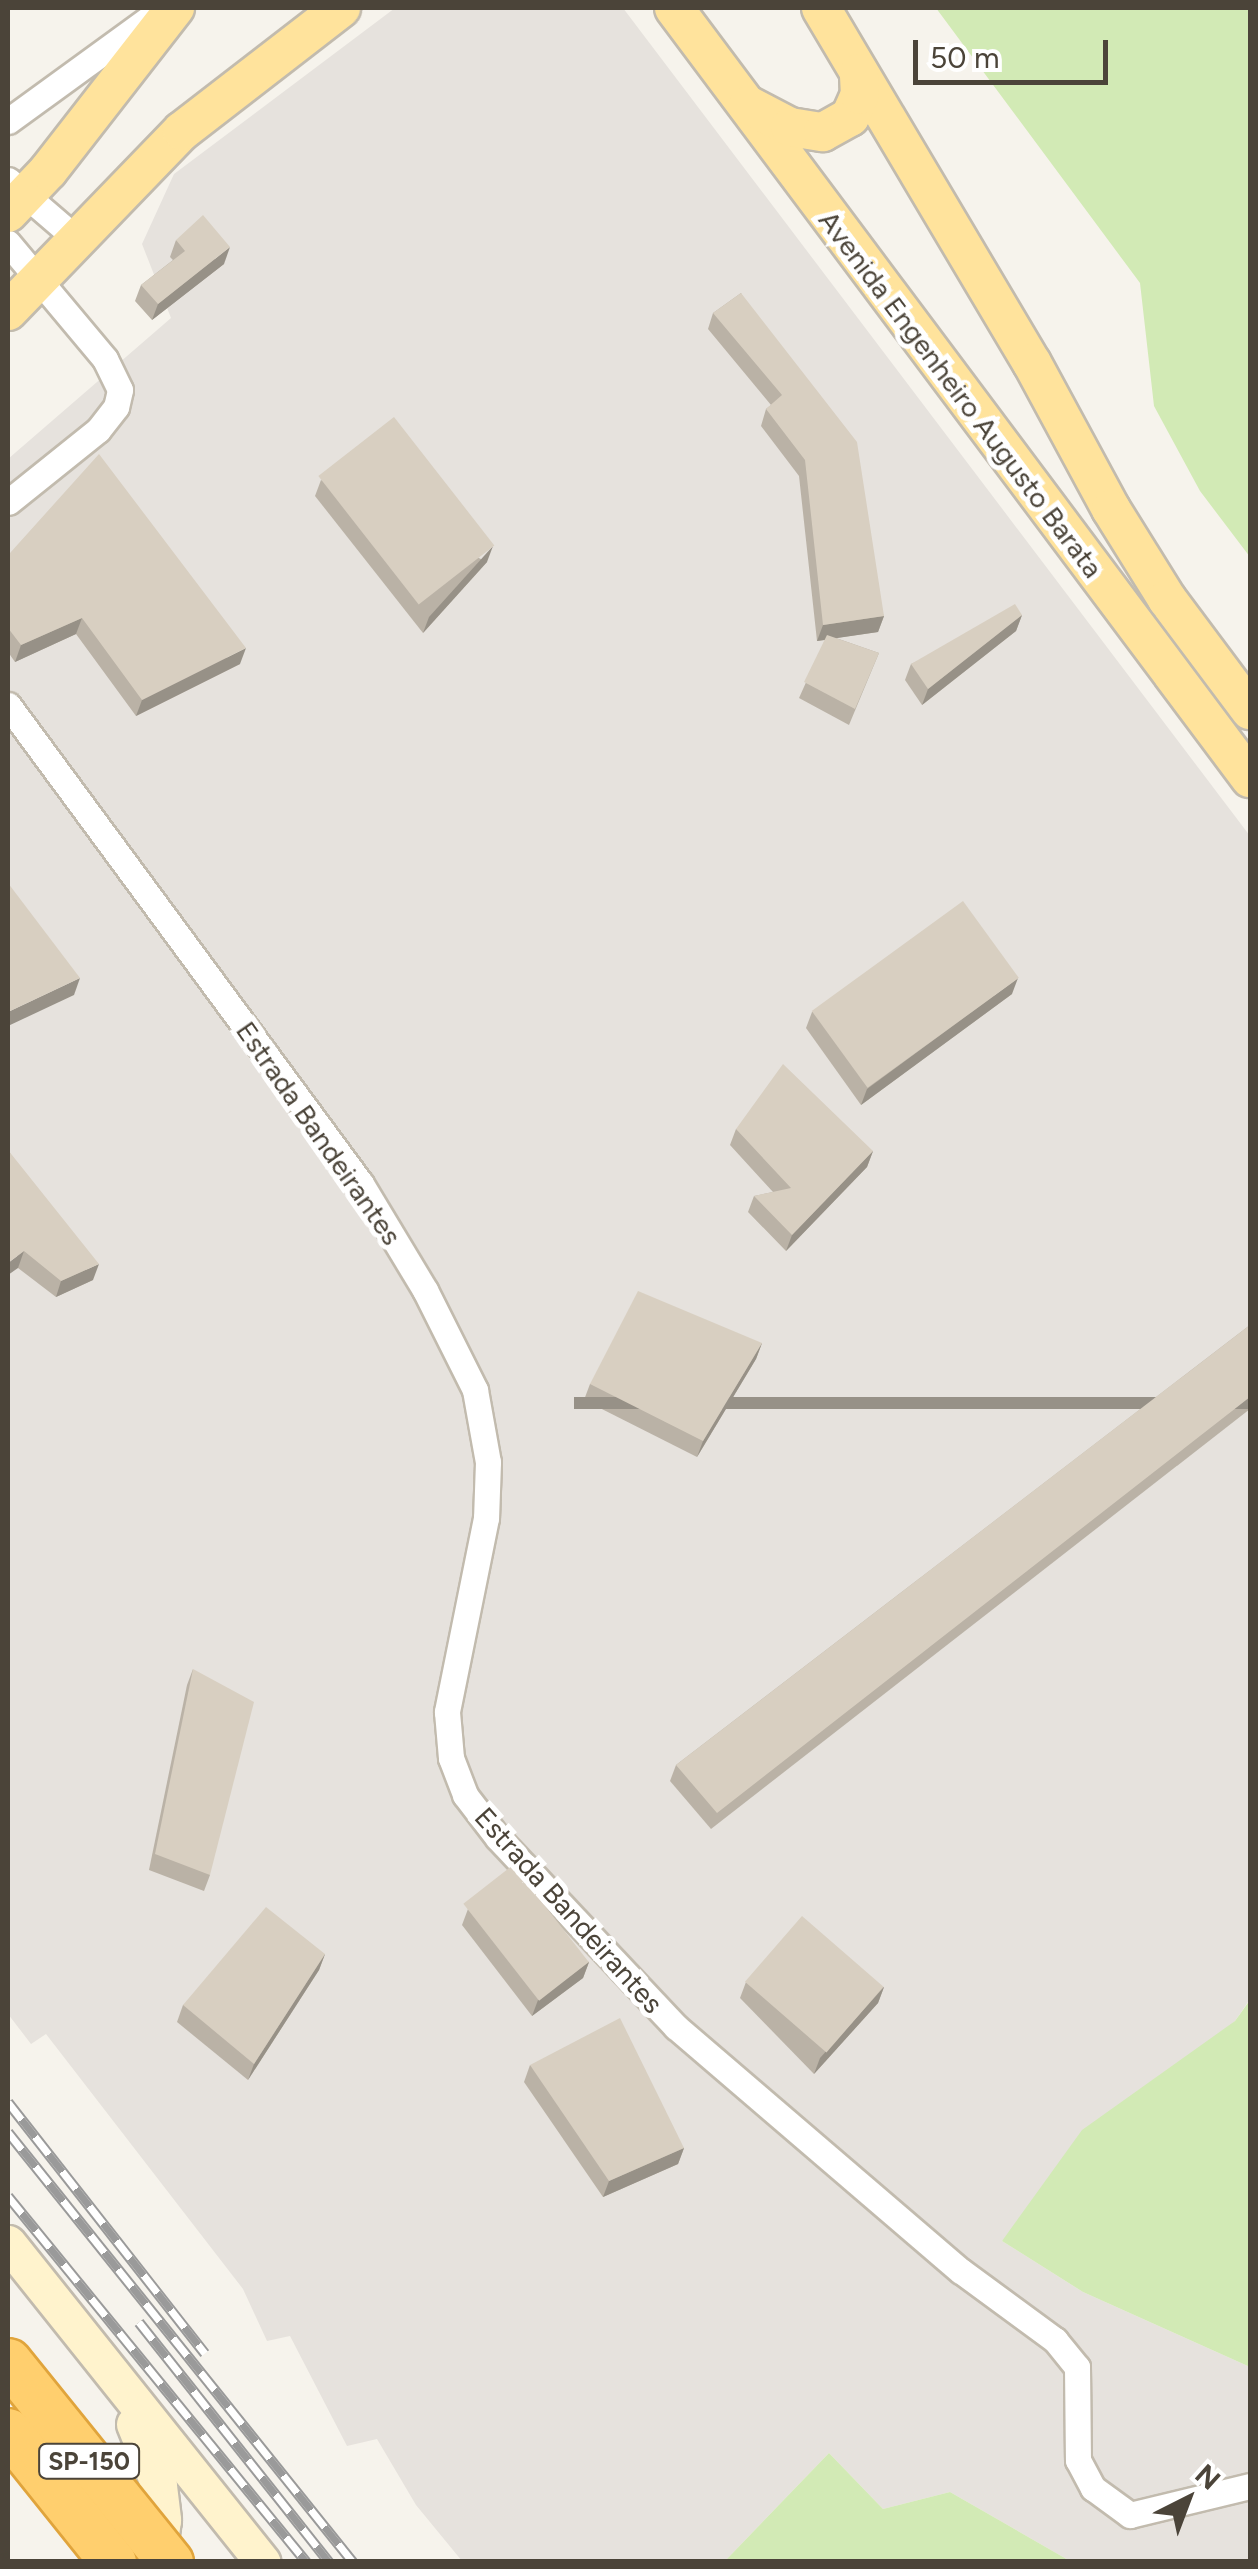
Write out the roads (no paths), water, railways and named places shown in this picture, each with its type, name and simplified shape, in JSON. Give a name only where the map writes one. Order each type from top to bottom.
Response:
[{"type":"highway","name":"SP-150","points":[[8,2361],[170,2562]]},
{"type":"highway","name":"SP-150","points":[[8,2431],[109,2562]]},
{"type":"main road","points":[[14,196],[176,8]]},
{"type":"main road","points":[[8,310],[41,281],[182,131],[341,8]]},
{"type":"main road","name":"Avenida Engenheiro Augusto Barata","points":[[674,8],[1250,778]]},
{"type":"main road","name":"Avenida Engenheiro Augusto Barata","points":[[821,8],[1032,363],[1110,509],[1167,599],[1250,710]]},
{"type":"main road","points":[[741,102],[790,126],[823,132],[850,117],[860,96],[859,73]]},
{"type":"main road","points":[[8,2244],[263,2562]]},
{"type":"main road","points":[[107,2370],[127,2452],[130,2490],[121,2533],[109,2562]]},
{"type":"main road","points":[[107,2370],[151,2457],[159,2486],[162,2520],[157,2562]]},
{"type":"street","points":[[8,121],[164,8]]},
{"type":"street","points":[[14,196],[79,241]]},
{"type":"street","points":[[8,243],[104,360],[120,390],[116,407],[98,430],[8,502]]},
{"type":"street","name":"Estrada Bandeirantes","points":[[8,705],[361,1184],[426,1290],[475,1390],[488,1462],[486,1518],[446,1712],[452,1758],[465,1795],[498,1838],[676,2027],[983,2289],[1055,2340],[1076,2367],[1078,2460],[1093,2488],[1130,2515],[1250,2486]]},
{"type":"railway","points":[[8,2102],[205,2353]]},
{"type":"railway","points":[[8,2132],[353,2562]]},
{"type":"railway","points":[[8,2196],[306,2562]]},
{"type":"railway","points":[[139,2322],[329,2562]]}]
